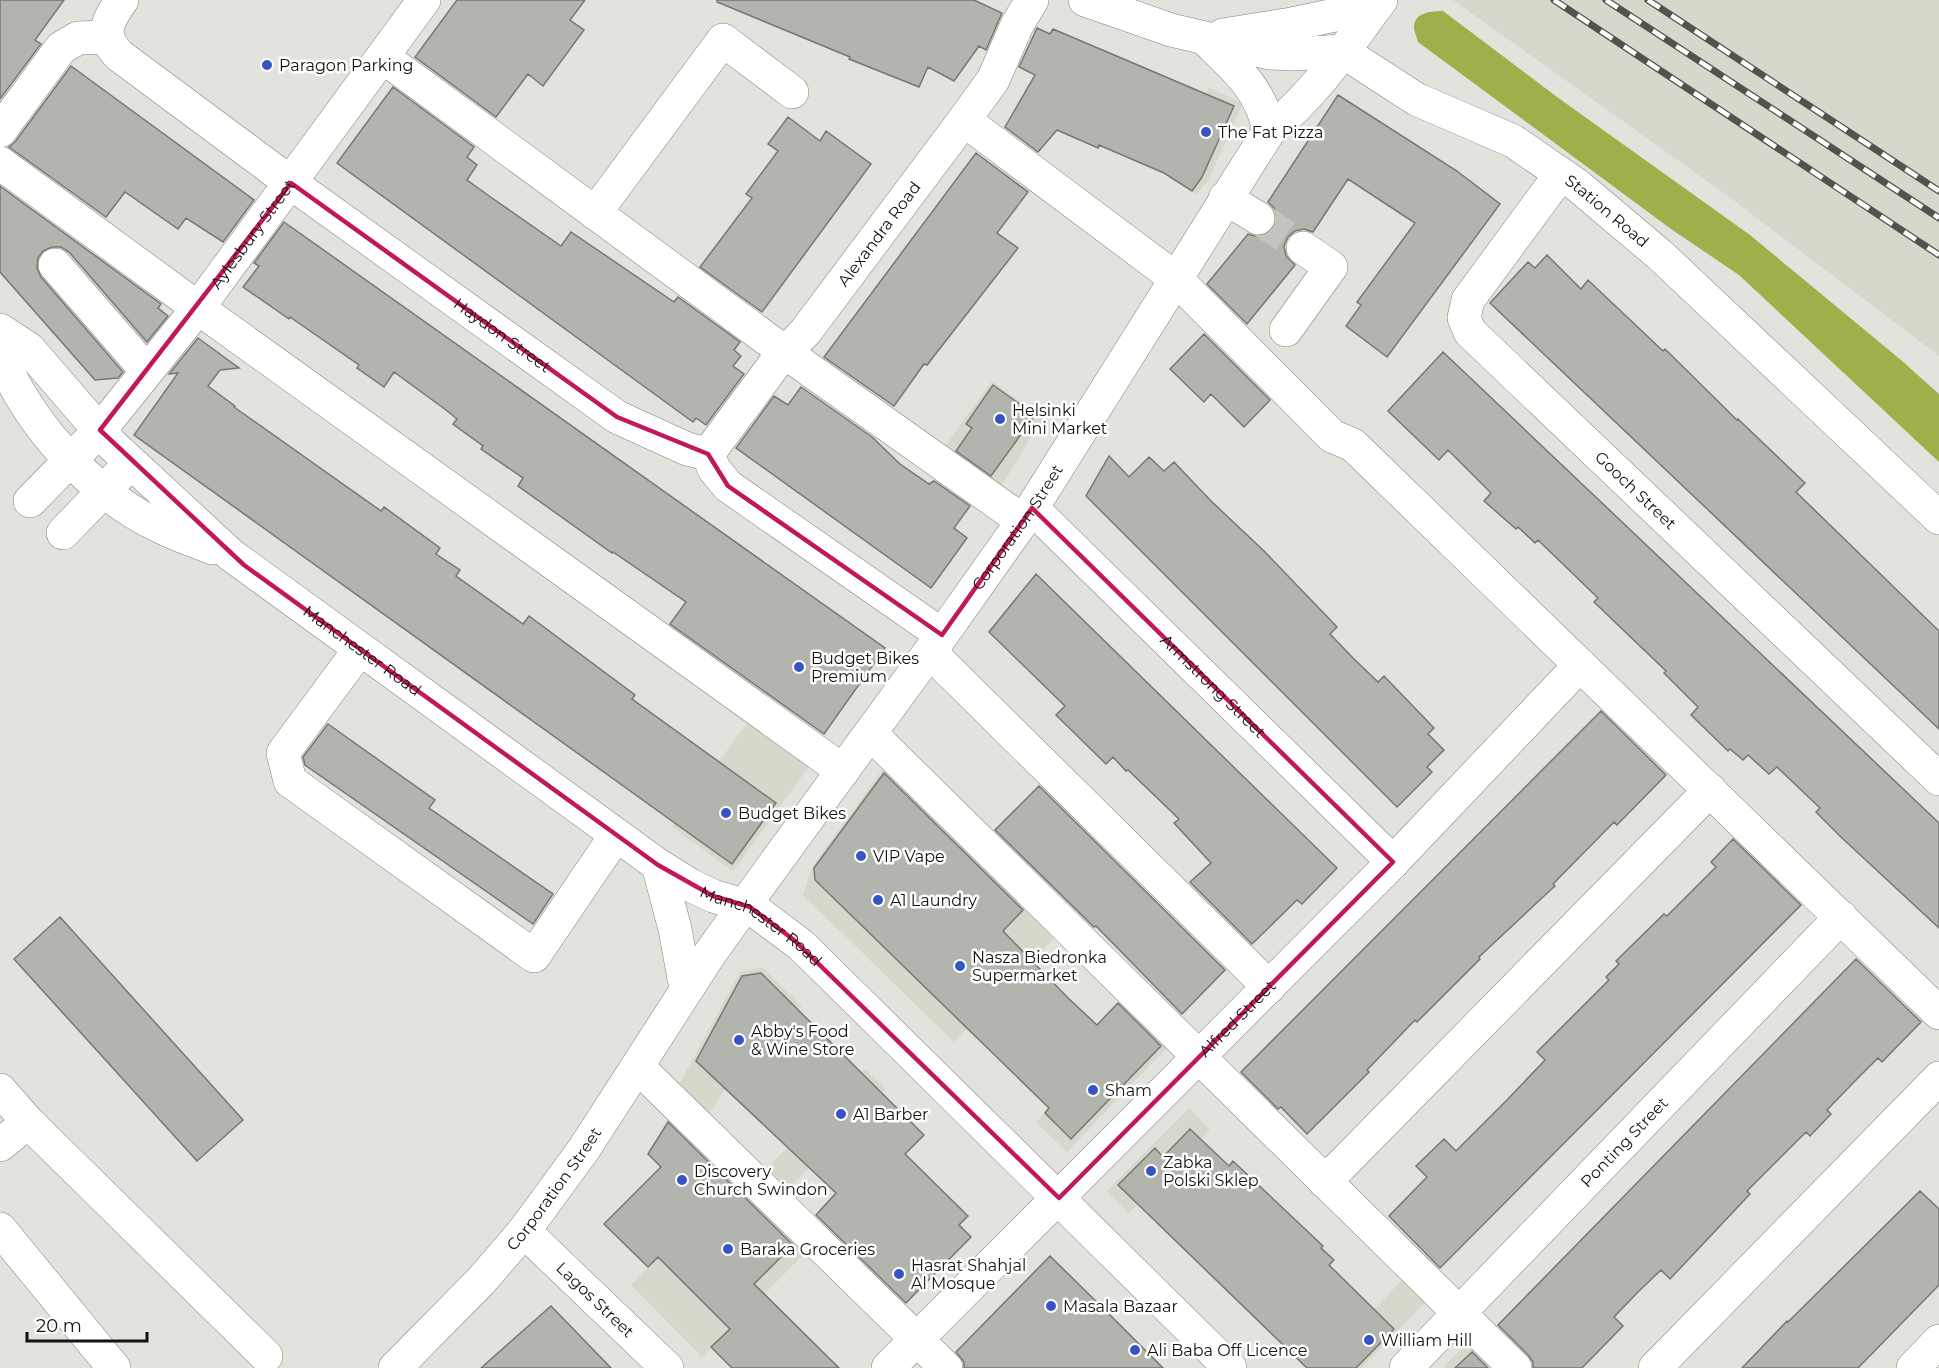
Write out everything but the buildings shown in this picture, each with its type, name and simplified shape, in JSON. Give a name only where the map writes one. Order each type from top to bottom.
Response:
[{"type":"street","points":[[0,131],[61,48],[78,38],[106,37],[108,23],[122,0]]},
{"type":"street","name":"Aylesbury Street","points":[[30,501],[100,430],[198,308],[424,0]]},
{"type":"street","name":"Alexandra Road","points":[[708,454],[774,365],[806,331],[993,80],[1017,25],[1032,0]]},
{"type":"street","points":[[1085,0],[1155,25],[1276,54],[1342,51]]},
{"type":"street","points":[[1204,38],[1292,24],[1379,3]]},
{"type":"street","name":"Corporation Street","points":[[397,1367],[481,1281],[524,1231],[585,1149],[686,989],[745,904],[871,734],[1028,515],[1269,131],[1292,113],[1310,94],[1379,3]]},
{"type":"street","name":"Haydon Street","points":[[106,37],[110,47],[120,56],[291,183],[617,417],[687,449],[708,454]]},
{"type":"street","points":[[1204,38],[1260,99],[1269,131]]},
{"type":"street","points":[[596,213],[723,40],[792,92]]},
{"type":"street","name":"Station Road","points":[[1342,51],[1416,99],[1513,141],[1577,185],[1660,255],[1939,518]]},
{"type":"street","name":"Armstrong Street","points":[[383,57],[786,353],[1028,515],[1393,862]]},
{"type":"street","points":[[964,120],[1175,278],[1332,436],[1353,445],[1939,1013]]},
{"type":"street","points":[[0,164],[843,771]]},
{"type":"street","name":"Gooch Street","points":[[1560,175],[1468,300],[1464,318],[1470,332],[1939,779]]},
{"type":"street","points":[[1225,198],[1258,218]]},
{"type":"street","points":[[1286,330],[1331,267],[1303,248]]},
{"type":"street","points":[[56,265],[147,371]]},
{"type":"street","name":"Manchester Road","points":[[0,330],[29,349],[131,463],[231,555],[658,865],[713,896],[745,904],[801,945],[1230,1368]]},
{"type":"street","name":"Manchester Road","points":[[0,355],[21,397],[48,434],[71,460],[104,491],[160,527],[231,555]]},
{"type":"street","points":[[708,454],[714,469],[728,486],[936,644],[1269,987]]},
{"type":"street","points":[[63,532],[131,463]]},
{"type":"street","points":[[360,649],[283,753],[290,781],[534,956],[616,835]]},
{"type":"street","name":"Alfred Street","points":[[888,1368],[1393,862],[1580,665]]},
{"type":"street","points":[[871,734],[1515,1368]]},
{"type":"street","points":[[1325,1182],[1710,790]]},
{"type":"street","points":[[658,865],[675,929],[686,989]]},
{"type":"street","name":"Ponting Street","points":[[1406,1368],[1841,917]]},
{"type":"street","points":[[638,1067],[946,1368]]},
{"type":"street","points":[[1655,1368],[1939,1078]]},
{"type":"street","points":[[0,1090],[28,1122],[266,1356]]},
{"type":"street","points":[[0,1145],[28,1122]]},
{"type":"street","points":[[0,1229],[114,1368]]},
{"type":"street","name":"Lagos Street","points":[[524,1231],[667,1368]]},
{"type":"street","points":[[1913,1368],[1939,1341]]},
{"type":"highlighted area","points":[[291,183],[617,417],[708,454],[728,486],[942,635],[1032,508],[1393,862],[1059,1198],[794,940],[750,907],[713,896],[658,865],[244,565],[100,430]]},
{"type":"shaded area","points":[[1453,0],[1939,0],[1939,356],[1728,196]]},
{"type":"shaded area","name":"The Fat Pizza","points":[[1209,88],[1243,103],[1208,181],[1197,194],[1168,176]]},
{"type":"shaded area","points":[[992,381],[1043,418],[996,495],[939,455]]},
{"type":"shaded area","points":[[752,716],[813,761],[733,871],[672,827]]},
{"type":"shaded area","points":[[891,758],[1062,930],[954,1042],[803,895],[812,867]]},
{"type":"shaded area","name":"Abby's Food & Wine Store","points":[[762,967],[802,1006],[730,1081],[706,1119],[676,1090],[740,972]]},
{"type":"shaded area","name":"Sham","points":[[1144,1010],[1175,1039],[1067,1152],[1036,1122]]},
{"type":"shaded area","name":"A1 Barber","points":[[865,1069],[886,1089],[783,1194],[762,1173]]},
{"type":"shaded area","points":[[1189,1108],[1210,1130],[1129,1213],[1107,1191]]},
{"type":"shaded area","name":"Baraka Groceries","points":[[739,1175],[811,1247],[702,1357],[631,1285]]},
{"type":"shaded area","points":[[1407,1275],[1430,1297],[1362,1368],[1318,1368]]},
{"type":"shaded area","points":[[1472,1338],[1493,1359],[1485,1368],[1443,1368]]},
{"type":"green space","points":[[1443,11],[1557,97],[1750,235],[1939,394],[1939,462],[1739,275],[1671,229],[1418,42],[1414,27],[1417,18],[1425,13]]},
{"type":"tunnel","points":[[1258,218],[1303,248]]},
{"type":"railway","points":[[1554,0],[1939,255]]},
{"type":"railway","points":[[1606,0],[1939,218]]},
{"type":"railway","points":[[1648,0],[1939,191]]},
{"type":"place","name":"Paragon Parking","points":[[267,65]]},
{"type":"place","name":"The Fat Pizza","points":[[1206,132]]},
{"type":"place","name":"Helsinki Mini Market","points":[[1000,419]]},
{"type":"place","name":"Budget Bikes Premium","points":[[799,667]]},
{"type":"place","name":"Budget Bikes","points":[[726,813]]},
{"type":"place","name":"VIP Vape","points":[[861,856]]},
{"type":"place","name":"A1 Laundry","points":[[878,900]]},
{"type":"place","name":"Nasza Biedronka Supermarket","points":[[960,966]]},
{"type":"place","name":"Abby's Food & Wine Store","points":[[739,1040]]},
{"type":"place","name":"Sham","points":[[1093,1090]]},
{"type":"place","name":"A1 Barber","points":[[841,1114]]},
{"type":"place","name":"Zabka Polski Sklep","points":[[1151,1171]]},
{"type":"place","name":"Discovery Church Swindon","points":[[682,1180]]},
{"type":"place","name":"Baraka Groceries","points":[[728,1249]]},
{"type":"place","name":"Hasrat Shahjal Al Mosque","points":[[899,1274]]},
{"type":"place","name":"Masala Bazaar","points":[[1051,1306]]},
{"type":"place","name":"William Hill","points":[[1369,1340]]},
{"type":"place","name":"Ali Baba Off Licence","points":[[1135,1350]]}]
